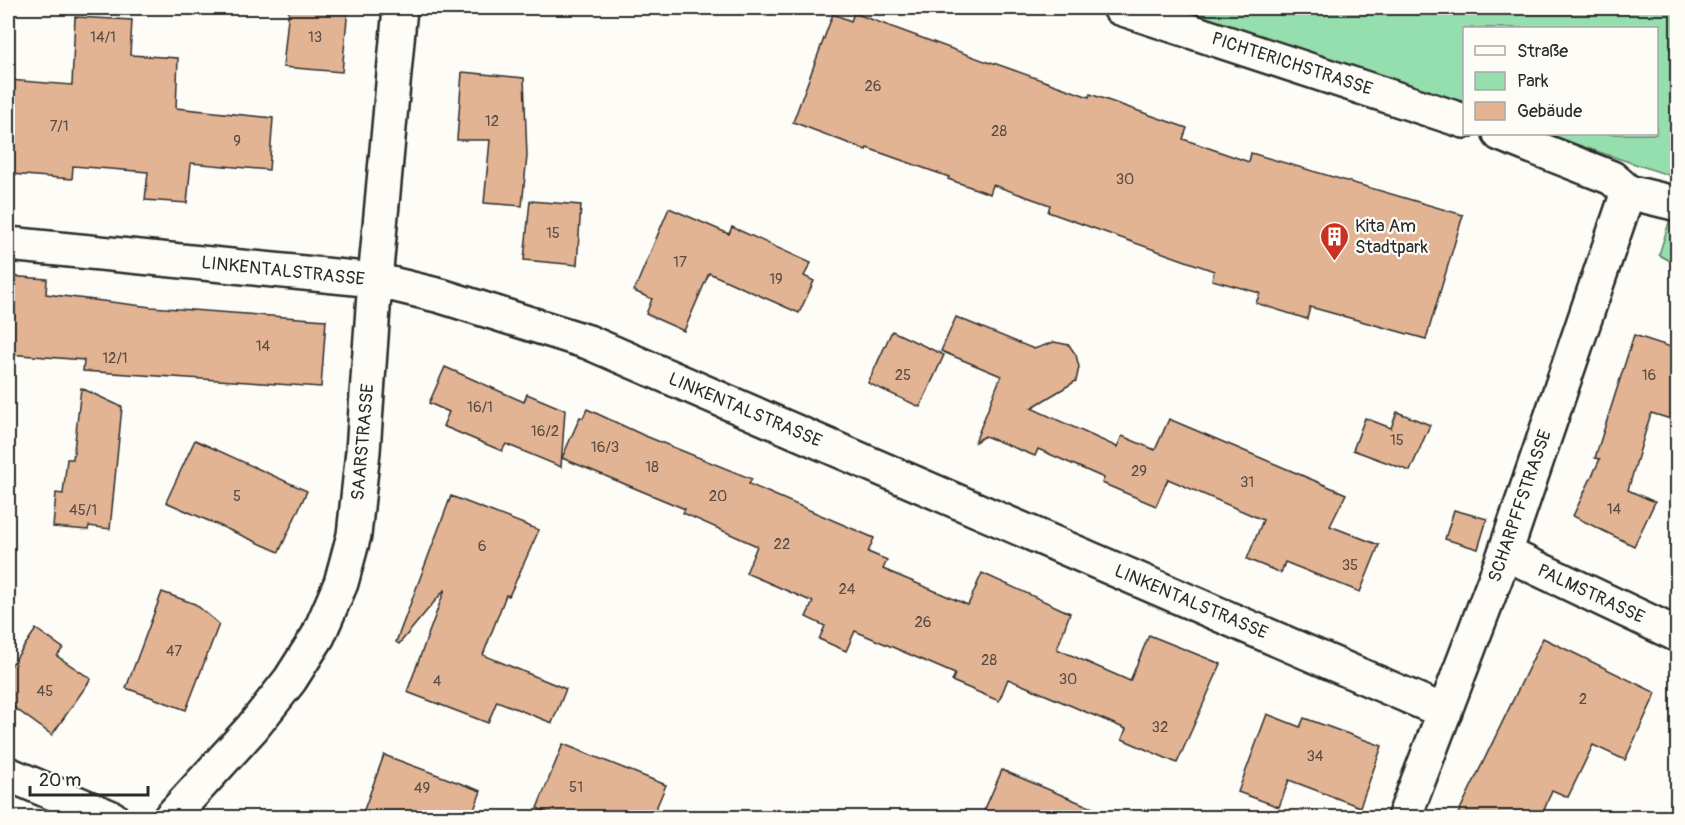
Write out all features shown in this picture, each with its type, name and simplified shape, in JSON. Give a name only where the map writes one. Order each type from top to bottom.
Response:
[{"type":"street","name":"SAARSTRASSE","points":[[170,818],[252,728],[290,680],[318,636],[341,583],[354,535],[363,451],[375,280],[400,8]]},
{"type":"street","name":"PICHTERICHSTRASSE","points":[[1120,8],[1463,121]]},
{"type":"street","points":[[1503,135],[1612,178],[1628,192],[1677,204]]},
{"type":"street","name":"SCHARPFFSTRASSE","points":[[1404,818],[1505,553],[1628,192]]},
{"type":"street","name":"LINKENTALSTRASSE","points":[[8,244],[375,280],[441,296],[588,342],[1445,712]]},
{"type":"street","name":"PALMSTRASSE","points":[[1505,553],[1677,635]]},
{"type":"street","points":[[8,774],[112,818]]},
{"type":"green space","points":[[1166,8],[1677,8],[1677,178],[1548,135],[1658,135],[1658,27],[1463,27],[1463,107]]},
{"type":"green space","points":[[1677,196],[1677,265],[1659,255]]},
{"type":"building","points":[[289,8],[348,8],[342,72],[283,67]]},
{"type":"building","points":[[854,13],[990,63],[1089,97],[1090,94],[1187,128],[1183,139],[1249,162],[1251,153],[1463,215],[1426,339],[1310,307],[1307,319],[1256,303],[1260,293],[1212,280],[1214,271],[1048,212],[1050,205],[993,185],[990,194],[948,179],[949,177],[867,148],[866,150],[793,122],[833,14],[851,21]]},
{"type":"building","points":[[75,17],[132,20],[130,55],[178,58],[176,108],[273,118],[269,170],[191,163],[187,203],[145,200],[148,172],[73,166],[72,179],[12,174],[14,159],[8,159],[9,80],[72,85]]},
{"type":"building","points":[[462,72],[524,78],[527,156],[522,206],[484,203],[490,140],[457,140]]},
{"type":"building","points":[[530,201],[581,205],[577,265],[524,260]]},
{"type":"building","points":[[669,208],[729,234],[732,227],[811,263],[804,276],[814,281],[799,313],[709,273],[684,331],[646,314],[652,299],[634,291]]},
{"type":"building","points":[[8,276],[47,279],[46,294],[151,307],[326,320],[321,387],[83,371],[84,360],[8,354]]},
{"type":"building","points":[[956,317],[1034,349],[1054,342],[1069,345],[1076,355],[1079,367],[1076,381],[1031,408],[1117,447],[1122,436],[1155,450],[1169,419],[1346,494],[1330,526],[1379,545],[1360,592],[1285,562],[1281,573],[1247,559],[1263,520],[1168,479],[1156,506],[1102,483],[1104,478],[1038,449],[1035,456],[985,436],[975,442],[1001,376],[941,351]]},
{"type":"building","points":[[892,331],[944,355],[920,407],[868,383]]},
{"type":"building","points":[[1634,335],[1677,349],[1677,421],[1651,413],[1628,490],[1655,502],[1634,546],[1573,516],[1600,459],[1595,458]]},
{"type":"building","points":[[445,367],[524,402],[527,394],[565,410],[561,467],[506,444],[502,451],[443,426],[449,412],[429,403]]},
{"type":"building","points":[[81,388],[122,407],[110,529],[89,526],[88,530],[53,527],[56,493],[63,494],[67,459],[73,459]]},
{"type":"building","points":[[587,409],[643,435],[752,479],[749,484],[874,538],[868,552],[887,560],[883,569],[968,605],[982,573],[1070,613],[1057,649],[1130,681],[1149,635],[1221,664],[1177,763],[1122,739],[1126,729],[1008,679],[999,701],[952,681],[955,674],[855,631],[846,651],[819,639],[825,626],[806,617],[813,602],[746,573],[757,546],[683,513],[685,509],[562,458],[580,417],[583,418]]},
{"type":"building","points":[[1397,412],[1430,425],[1410,471],[1353,450],[1365,418],[1391,428]]},
{"type":"building","points":[[195,440],[307,491],[279,552],[166,502]]},
{"type":"building","points":[[451,496],[539,530],[509,596],[506,595],[483,655],[566,689],[552,723],[497,701],[488,723],[407,692],[445,589],[399,644],[396,642]]},
{"type":"building","points":[[1454,510],[1487,519],[1478,549],[1445,539]]},
{"type":"building","points":[[162,592],[195,604],[219,624],[186,710],[126,688]]},
{"type":"building","points":[[36,629],[63,648],[57,656],[91,679],[52,735],[8,703],[8,670]]},
{"type":"building","points":[[1543,638],[1656,693],[1625,760],[1593,745],[1568,797],[1552,790],[1541,818],[1456,818]]},
{"type":"building","points":[[1267,714],[1300,727],[1304,718],[1382,746],[1360,807],[1289,780],[1279,807],[1238,792]]},
{"type":"building","points":[[563,744],[666,785],[652,818],[560,818],[537,808]]},
{"type":"building","points":[[384,755],[481,791],[471,818],[361,818]]},
{"type":"building","points":[[1002,770],[1114,817],[1114,818],[981,818]]},
{"type":"place","name":"Kita Am Stadtpark","points":[[1334,262]]}]
